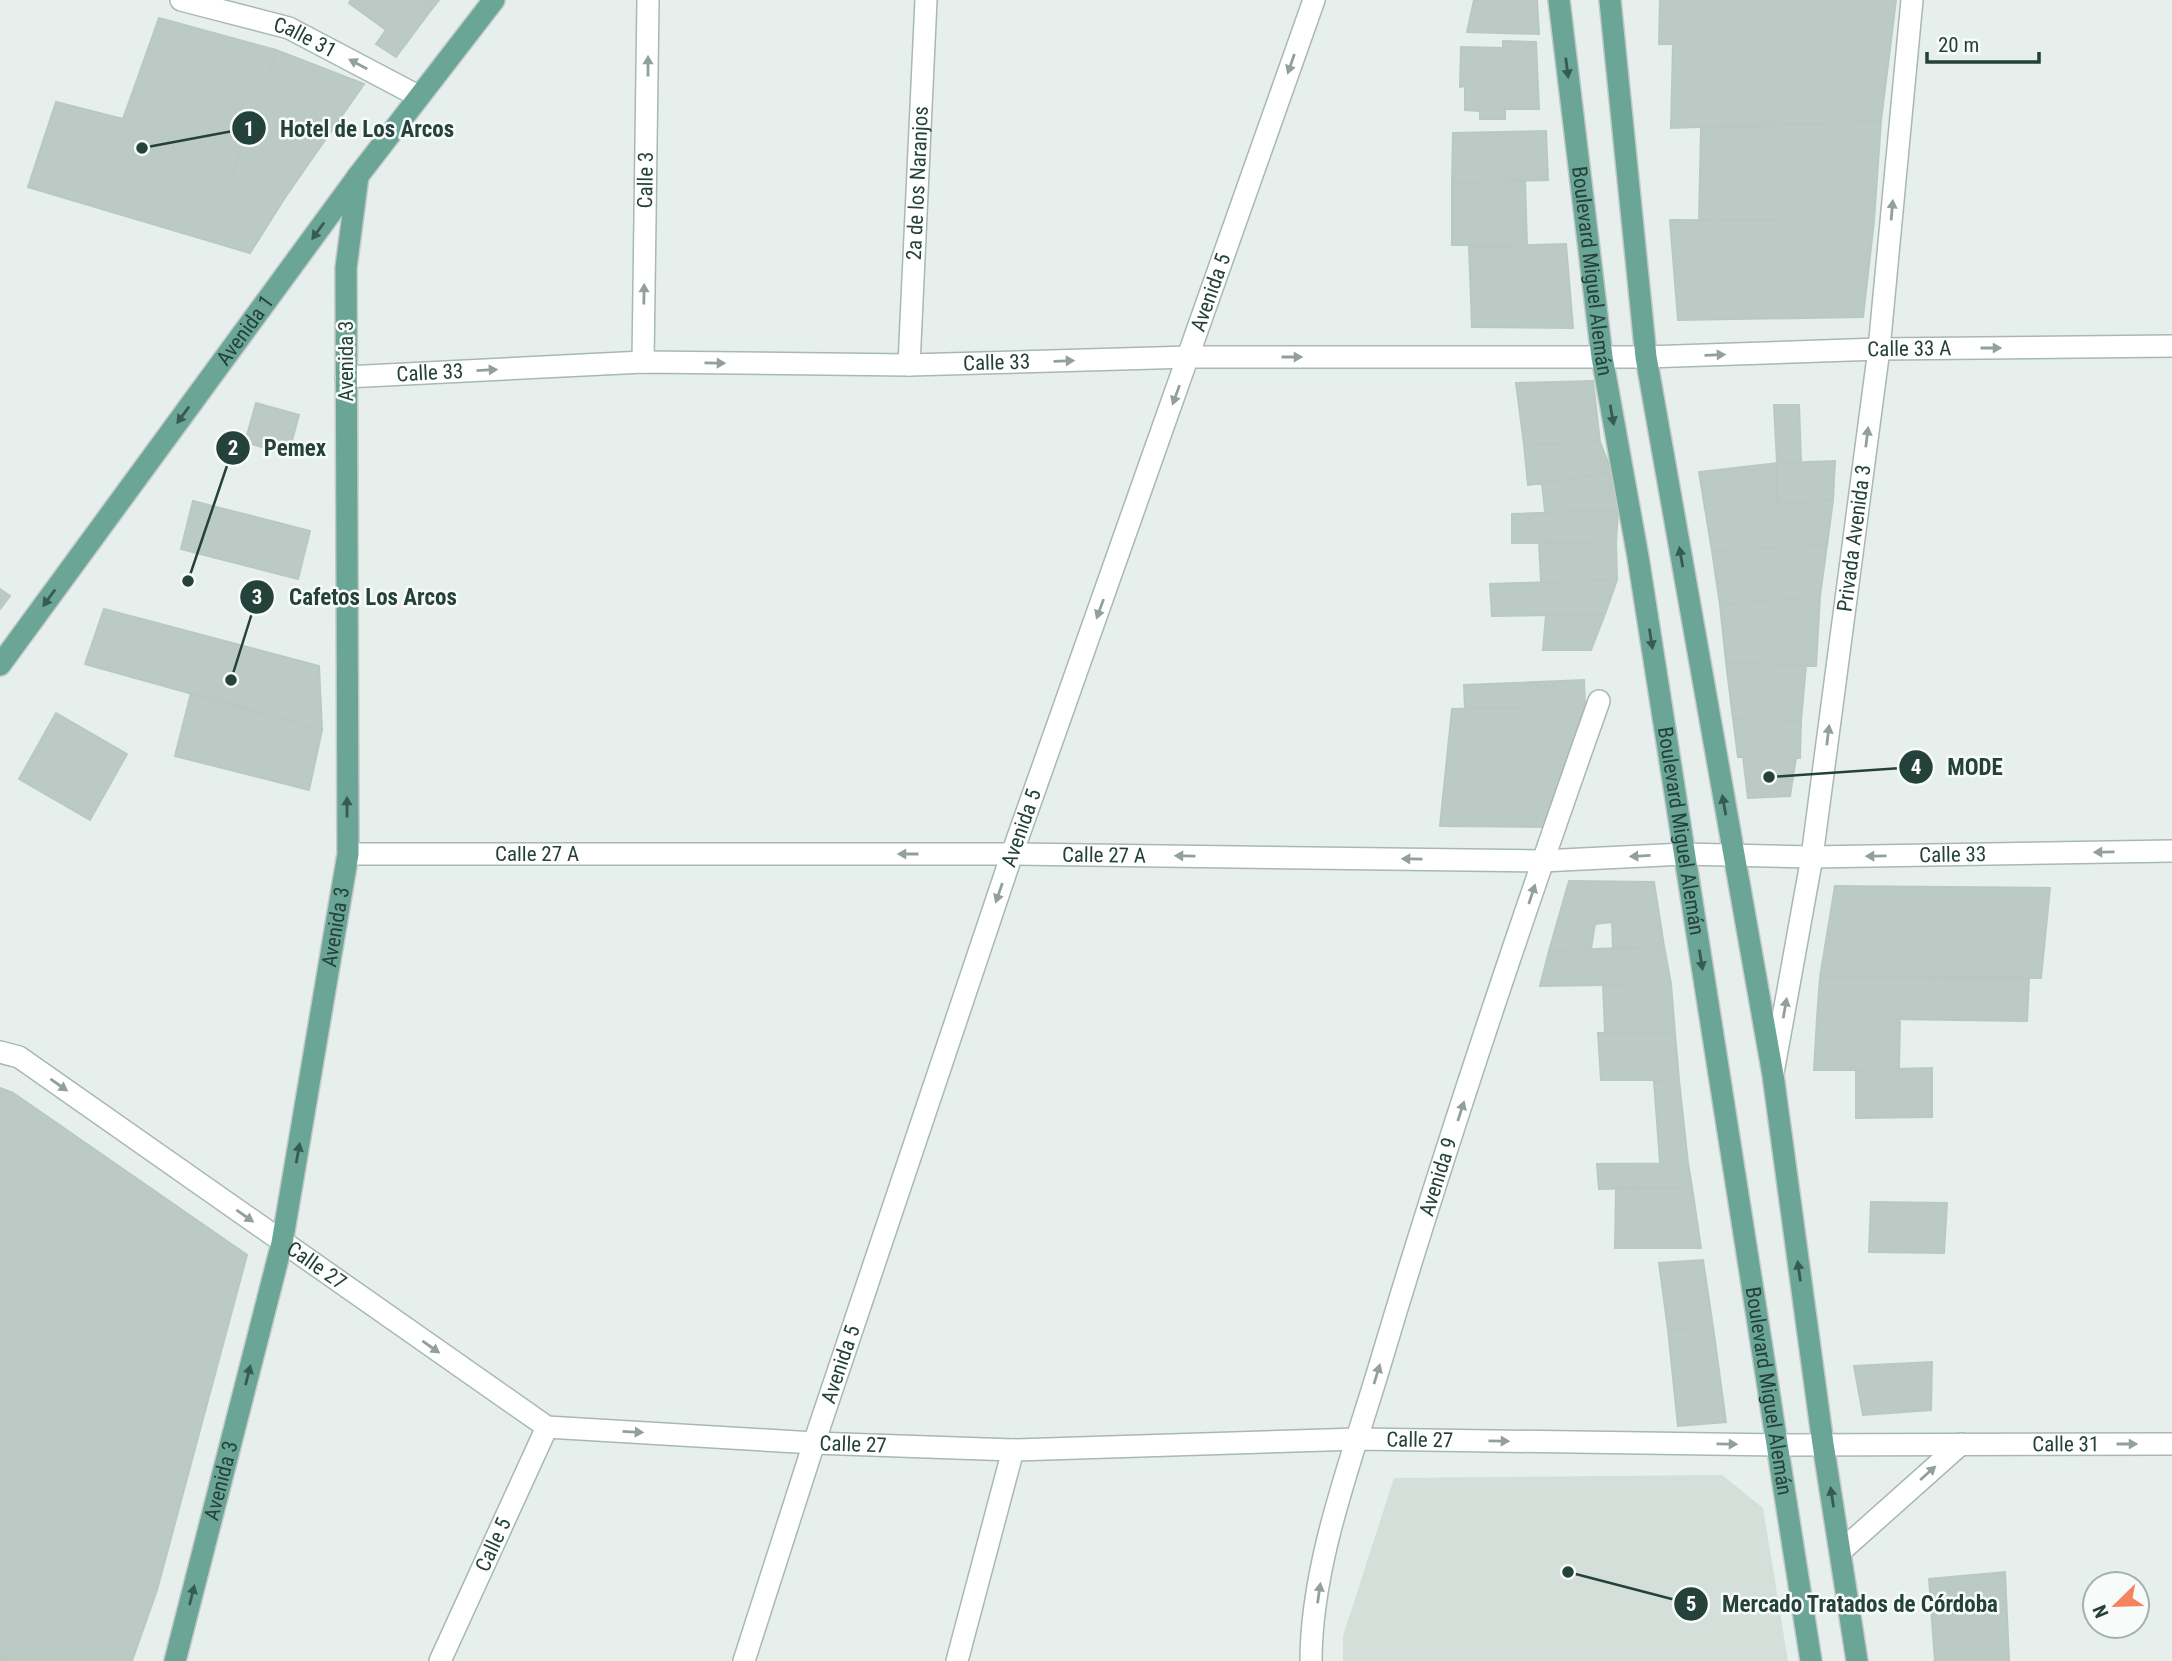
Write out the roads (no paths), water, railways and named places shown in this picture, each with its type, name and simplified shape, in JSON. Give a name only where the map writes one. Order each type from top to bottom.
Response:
[{"type":"main road","name":"Avenida 1","points":[[0,665],[358,176],[495,0]]},
{"type":"main road","name":"Boulevard Miguel Alemán","points":[[1559,0],[1602,357],[1638,556],[1780,1445],[1811,1661]]},
{"type":"main road","name":"Boulevard Miguel Alemán","points":[[1611,0],[1646,357],[1773,1075],[1823,1444],[1857,1661]]},
{"type":"main road","name":"Avenida 3","points":[[174,1661],[282,1243],[348,854],[346,268],[358,176]]},
{"type":"street","name":"Calle 31","points":[[181,0],[289,28],[418,96]]},
{"type":"street","name":"Calle 3","points":[[643,362],[648,0]]},
{"type":"street","name":"2a de los Naranjos","points":[[909,365],[926,0]]},
{"type":"street","name":"Avenida 5","points":[[744,1661],[814,1443],[1012,854],[1190,357],[1314,0]]},
{"type":"street","name":"Privada Avenida 3","points":[[1773,1075],[1812,857],[1879,349],[1912,0]]},
{"type":"street","name":"Calle 33 A","points":[[1646,357],[1879,349],[2172,346]]},
{"type":"street","name":"Calle 33","points":[[346,377],[643,362],[909,365],[1190,357],[1646,357]]},
{"type":"street","name":"Avenida 9","points":[[1311,1661],[1319,1585],[1357,1439],[1401,1294],[1542,861],[1599,701]]},
{"type":"street","name":"Calle 33","points":[[1732,855],[1812,857],[2172,851]]},
{"type":"street","name":"Calle 27 A","points":[[348,854],[1012,854],[1542,861],[1684,854],[1732,855]]},
{"type":"street","name":"Calle 27","points":[[0,1052],[19,1057],[547,1427],[814,1443],[1013,1450],[1357,1439],[1823,1444]]},
{"type":"street","name":"Calle 5","points":[[440,1661],[547,1427]]},
{"type":"street","name":"Calle 31","points":[[1823,1444],[2172,1444]]},
{"type":"street","points":[[1841,1551],[1961,1444]]},
{"type":"street","points":[[957,1661],[1013,1450]]},
{"type":"place","name":"Hotel de Los Arcos","points":[[142,148]]},
{"type":"place","name":"Pemex","points":[[188,581]]},
{"type":"place","name":"Cafetos Los Arcos","points":[[231,680]]},
{"type":"place","name":"MODE","points":[[1769,777]]},
{"type":"place","name":"Mercado Tratados de Córdoba","points":[[1568,1572]]}]
